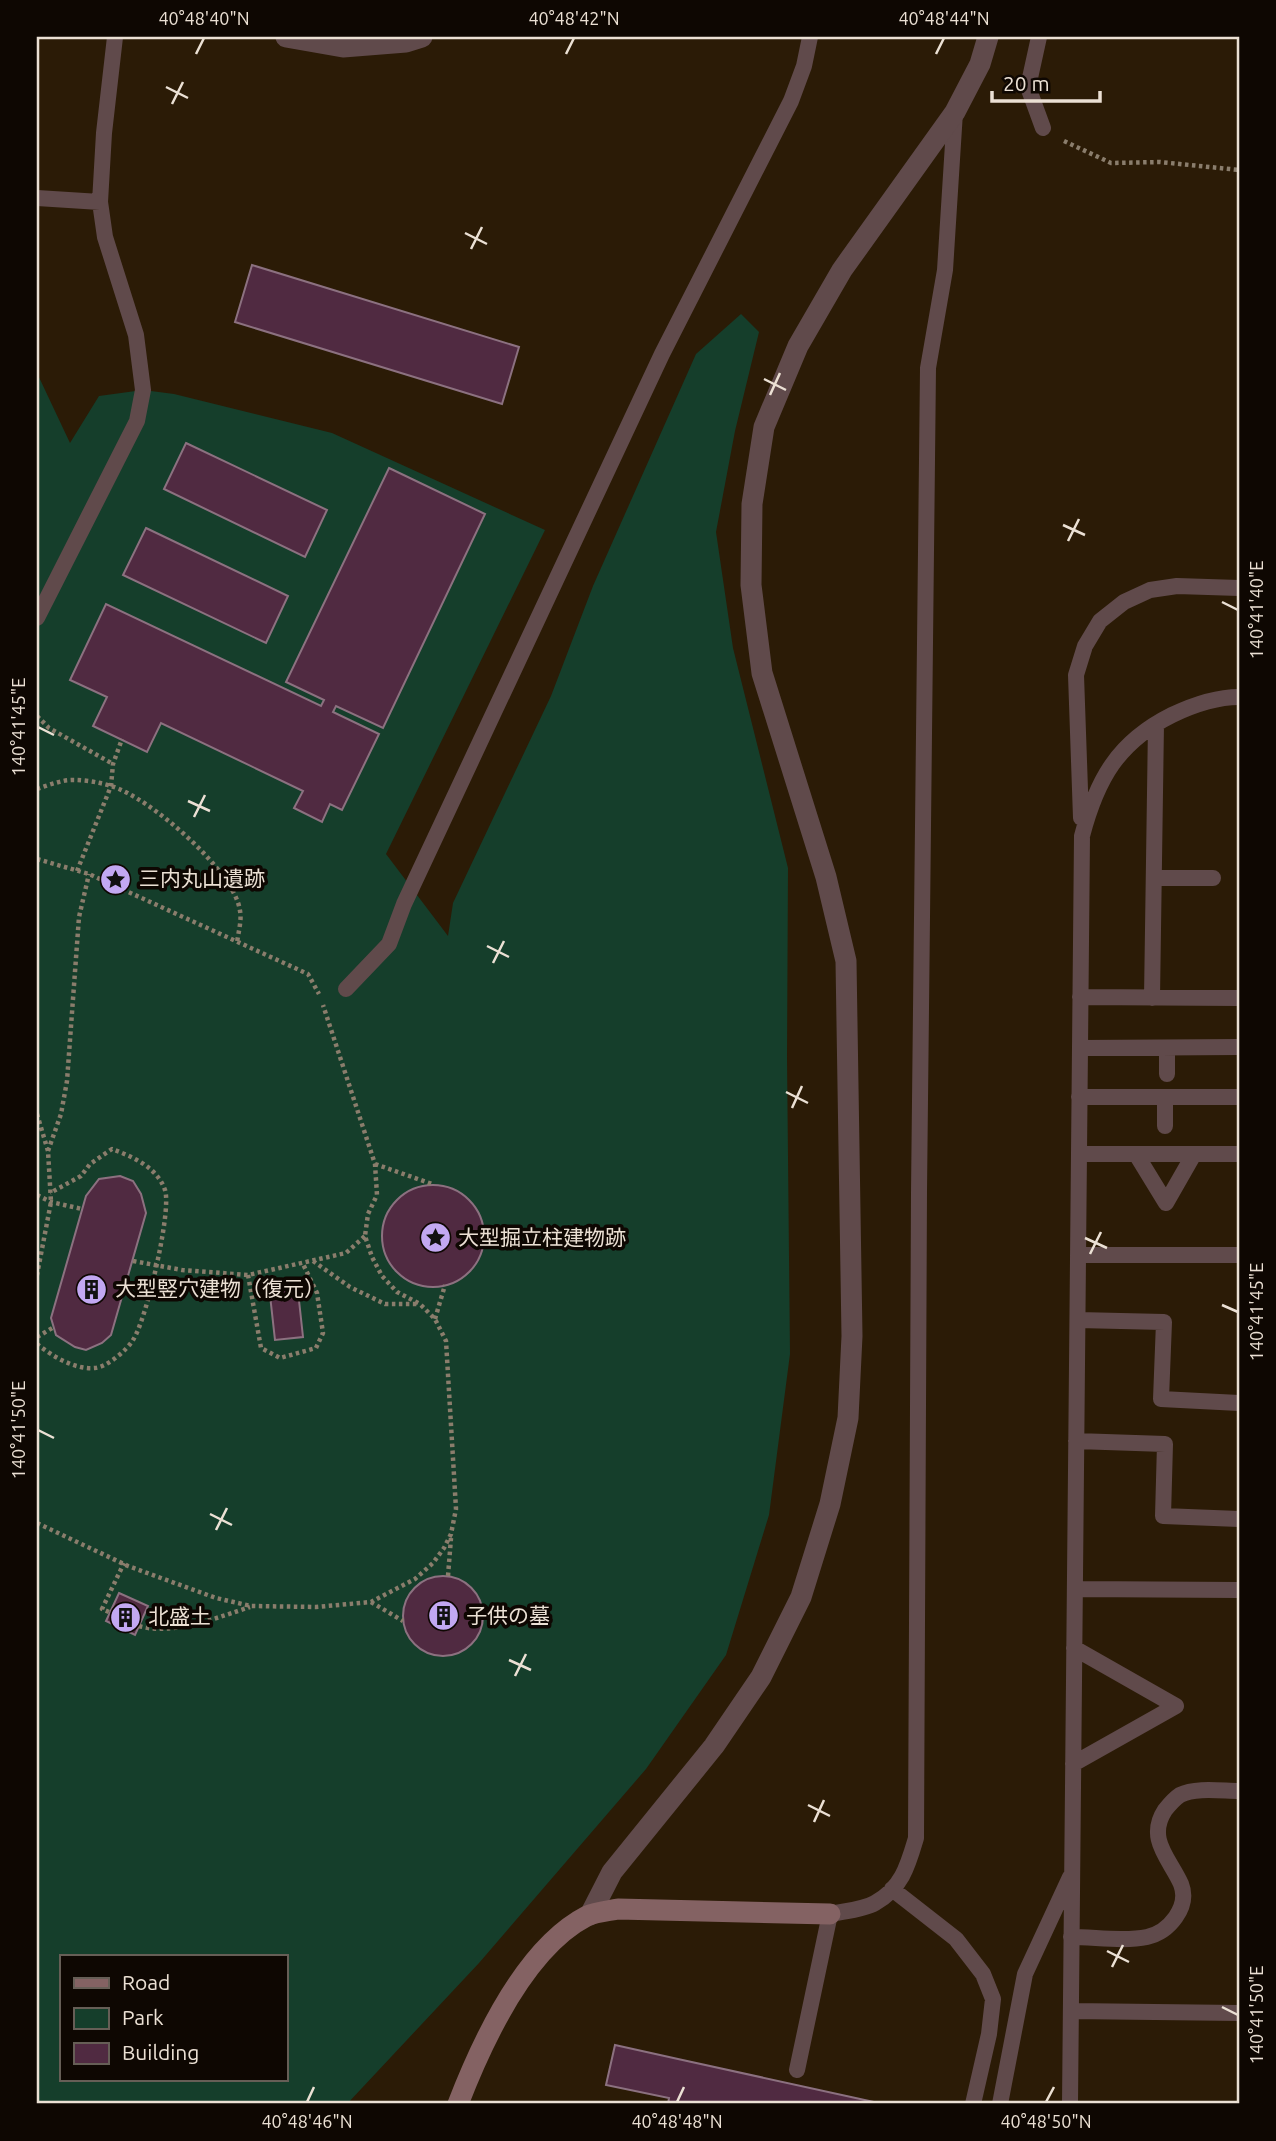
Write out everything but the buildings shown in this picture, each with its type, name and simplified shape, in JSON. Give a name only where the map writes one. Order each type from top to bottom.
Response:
[{"type":"street","points":[[286,37],[343,47],[406,42],[422,37]]},
{"type":"street","points":[[590,1914],[612,1872],[714,1746],[761,1677],[801,1597],[830,1504],[848,1418],[852,1336],[846,961],[826,877],[762,673],[751,585],[752,504],[764,427],[798,346],[842,270],[955,112],[980,64],[988,37]]},
{"type":"street","points":[[458,2104],[473,2064],[515,1989],[541,1952],[568,1928],[590,1914],[618,1909],[830,1914]]},
{"type":"lane","points":[[37,618],[137,421],[143,390],[136,335],[105,237],[100,202],[104,133],[115,37]]},
{"type":"lane","points":[[346,989],[389,944],[404,904],[662,354],[791,101],[804,66],[810,37]]},
{"type":"lane","points":[[1039,37],[1028,86],[1043,128]]},
{"type":"lane","points":[[797,2070],[830,1914],[873,1904],[892,1889],[906,1871],[916,1838],[919,1192],[928,368],[946,270],[955,112]]},
{"type":"lane","points":[[37,198],[100,202]]},
{"type":"lane","points":[[1070,2104],[1082,836],[1076,675],[1085,646],[1100,621],[1124,602],[1150,590],[1177,586],[1239,588]]},
{"type":"lane","points":[[1082,836],[1090,803],[1108,769],[1130,741],[1156,723],[1205,702],[1239,697]]},
{"type":"lane","points":[[1152,998],[1156,723]]},
{"type":"lane","points":[[1154,878],[1213,878]]},
{"type":"lane","points":[[1080,997],[1239,998]]},
{"type":"lane","points":[[1080,1048],[1239,1047]]},
{"type":"lane","points":[[1167,1048],[1167,1074]]},
{"type":"lane","points":[[1079,1097],[1239,1097]]},
{"type":"lane","points":[[1165,1097],[1165,1126]]},
{"type":"lane","points":[[1079,1154],[1239,1154]]},
{"type":"lane","points":[[1136,1154],[1166,1203],[1194,1154]]},
{"type":"lane","points":[[1078,1255],[1239,1255]]},
{"type":"lane","points":[[1077,1320],[1164,1322],[1161,1399],[1239,1403]]},
{"type":"lane","points":[[1076,1441],[1165,1444],[1163,1516],[1239,1519]]},
{"type":"lane","points":[[1075,1589],[1239,1590]]},
{"type":"lane","points":[[1073,1764],[1176,1706],[1074,1648]]},
{"type":"lane","points":[[1071,1937],[1138,1939],[1165,1929],[1175,1919],[1182,1903],[1181,1885],[1160,1849],[1157,1835],[1160,1817],[1182,1794],[1239,1790]]},
{"type":"lane","points":[[1000,2104],[1025,1974],[1072,1873]]},
{"type":"lane","points":[[892,1889],[956,1939],[984,1974],[993,1999],[989,2034],[973,2104]]},
{"type":"lane","points":[[1071,2011],[1239,2013]]},
{"type":"path","points":[[1043,128],[1069,144],[1111,163],[1160,162],[1239,170]]},
{"type":"path","points":[[37,716],[49,728],[113,764]]},
{"type":"path","points":[[77,871],[111,786],[113,764],[122,740]]},
{"type":"path","points":[[37,789],[65,780],[111,786],[142,802],[174,825],[228,883],[240,911],[237,943]]},
{"type":"path","points":[[37,859],[89,874],[308,974],[319,993],[375,1164],[377,1195],[368,1214],[365,1236],[372,1257],[397,1292],[420,1304],[435,1319],[446,1341],[456,1509],[448,1576]]},
{"type":"path","points":[[48,1150],[61,1114],[67,1081],[79,916],[89,874]]},
{"type":"path","points":[[37,1114],[48,1150],[51,1202],[37,1275]]},
{"type":"path","points":[[37,1344],[48,1353],[75,1365],[97,1368],[113,1359],[134,1340],[158,1266],[166,1215],[165,1190],[150,1167],[112,1149],[90,1164],[80,1176],[50,1193]]},
{"type":"path","points":[[375,1164],[432,1184]]},
{"type":"path","points":[[37,1195],[51,1202],[82,1209]]},
{"type":"path","points":[[133,1261],[214,1274],[248,1275],[346,1253],[365,1236]]},
{"type":"path","points":[[313,1261],[350,1287],[385,1304],[420,1304]]},
{"type":"path","points":[[248,1275],[261,1349],[280,1358],[316,1348],[323,1333],[317,1293],[303,1264]]},
{"type":"path","points":[[435,1319],[445,1285]]},
{"type":"path","points":[[37,1337],[54,1327]]},
{"type":"path","points":[[37,1523],[124,1563],[216,1598],[251,1606],[316,1607],[371,1602],[415,1579],[433,1563],[451,1534]]},
{"type":"path","points":[[109,1612],[102,1609],[124,1563]]},
{"type":"path","points":[[371,1602],[403,1621]]},
{"type":"path","points":[[139,1626],[151,1630],[174,1627],[251,1606]]},
{"type":"green space","points":[[741,314],[759,332],[735,431],[716,532],[733,648],[788,868],[790,1354],[769,1515],[726,1655],[646,1769],[479,1963],[347,2104],[37,2104],[37,373],[70,443],[99,396],[143,390],[174,394],[332,433],[545,530],[386,854],[448,936],[453,903],[551,696],[593,586],[696,354]]},
{"type":"place","name":"三内丸山遺跡","points":[[116,879]]},
{"type":"place","name":"大型掘立柱建物跡","points":[[435,1238]]},
{"type":"place","name":"大型竪穴建物（復元）","points":[[92,1289]]},
{"type":"place","name":"子供の墓","points":[[443,1616]]},
{"type":"place","name":"北盛土","points":[[125,1617]]}]
